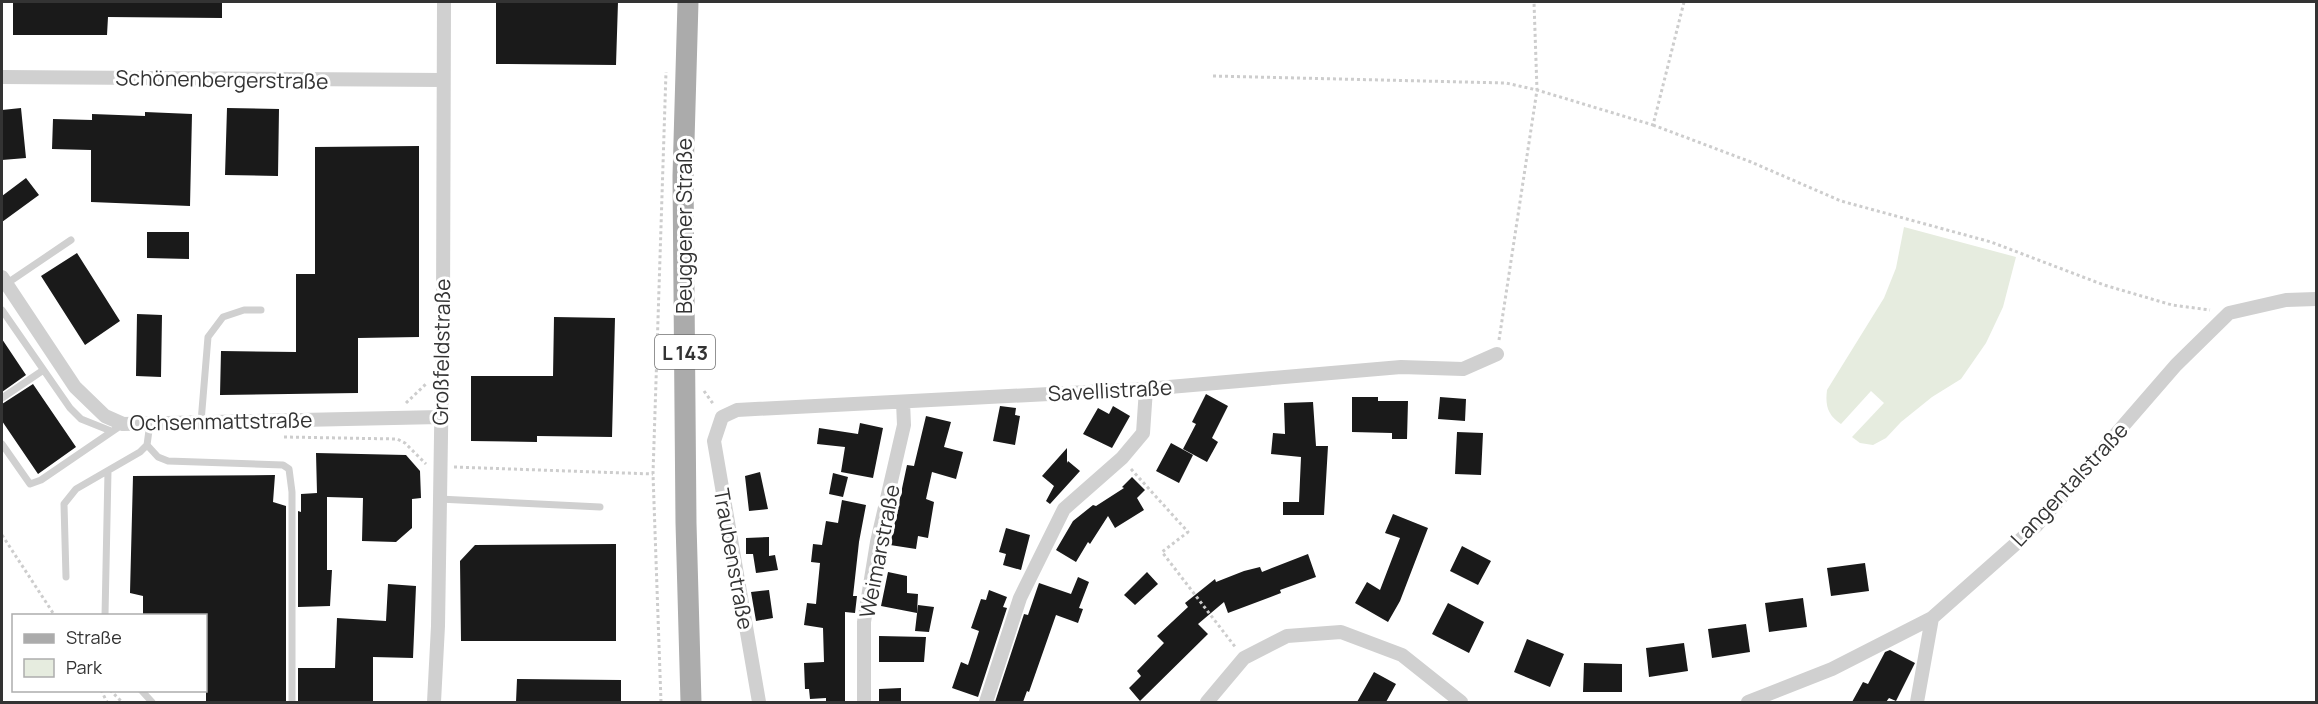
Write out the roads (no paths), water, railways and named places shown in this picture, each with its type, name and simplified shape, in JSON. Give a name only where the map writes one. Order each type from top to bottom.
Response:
[{"type":"main road","name":"Beuggener Straße","points":[[688,2],[683,176],[686,523],[691,702]]},
{"type":"street","name":"Großfeldstraße","points":[[434,702],[438,626],[443,310],[444,2]]},
{"type":"street","name":"Schönenbergerstraße","points":[[2,77],[443,80]]},
{"type":"street","name":"Ochsenmattstraße","points":[[3,283],[75,387],[117,427],[150,423],[440,417]]},
{"type":"street","name":"Langentalstraße","points":[[1748,702],[1832,669],[1932,618],[2037,525],[2176,365],[2229,313],[2286,300],[2316,298]]},
{"type":"street","name":"Savellistraße","points":[[722,417],[737,410],[1146,389],[1401,367],[1463,369],[1497,354]]},
{"type":"street","points":[[986,702],[1020,598],[1064,509],[1122,459],[1143,433],[1146,389]]},
{"type":"street","name":"Weimarstraße","points":[[864,702],[864,622],[877,542],[904,425],[903,402]]},
{"type":"street","name":"Traubenstraße","points":[[722,417],[714,441],[759,702]]},
{"type":"street","points":[[1917,702],[1932,618]]},
{"type":"street","points":[[1207,702],[1244,658],[1287,636],[1341,632],[1402,655],[1461,702]]},
{"type":"lane","points":[[3,283],[71,240]]},
{"type":"lane","points":[[2,310],[69,408],[81,419],[117,427]]},
{"type":"lane","points":[[201,422],[208,337],[223,317],[244,310],[261,310]]},
{"type":"lane","points":[[2,398],[42,371]]},
{"type":"lane","points":[[66,577],[64,504],[76,489],[140,452],[147,445],[150,423]]},
{"type":"lane","points":[[2,444],[30,484],[41,480],[117,427]]},
{"type":"lane","points":[[147,445],[158,457],[168,461],[283,465],[289,469],[292,492],[292,702]]},
{"type":"lane","points":[[105,614],[108,471]]},
{"type":"lane","points":[[439,499],[600,507]]}]
